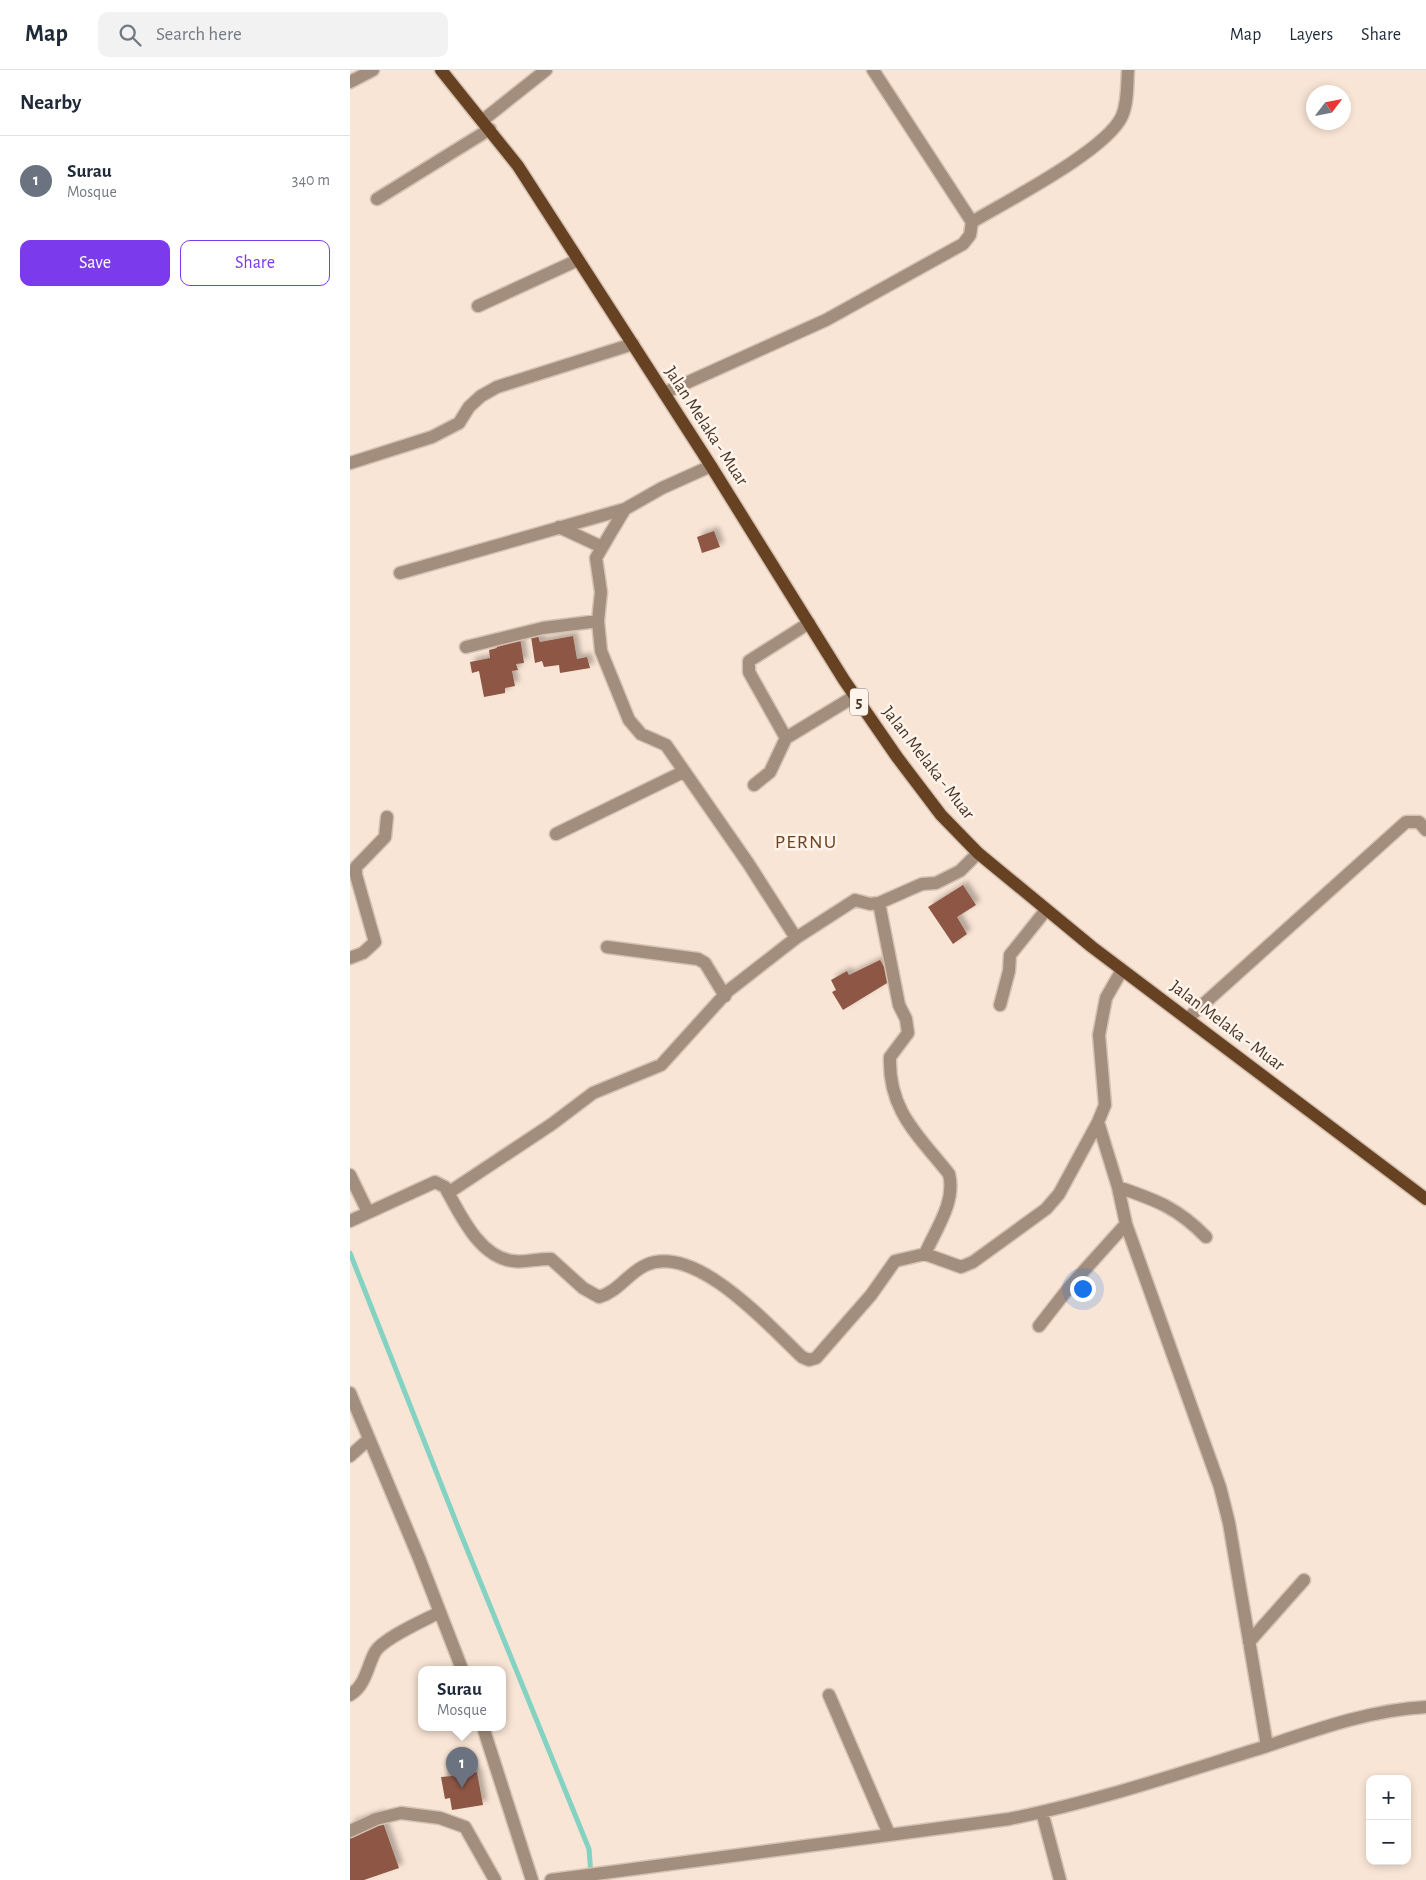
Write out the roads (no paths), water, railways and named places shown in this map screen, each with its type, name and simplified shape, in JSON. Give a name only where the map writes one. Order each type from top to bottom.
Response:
[{"type":"main road","name":"Jalan Melaka - Muar","points":[[441,70],[518,166],[712,466],[855,696],[897,757],[974,856],[1426,1199]]},
{"type":"street","points":[[350,82],[372,70]]},
{"type":"street","points":[[377,199],[486,124],[546,70]]},
{"type":"street","points":[[664,393],[826,320],[963,244],[970,235],[972,222],[873,70]]},
{"type":"street","points":[[972,222],[1097,145],[1122,116],[1126,101],[1128,70]]},
{"type":"street","points":[[478,306],[578,260]]},
{"type":"street","points":[[350,463],[432,437],[459,423],[469,407],[481,396],[498,388],[633,344]]},
{"type":"street","points":[[400,573],[625,509],[662,488],[712,466]]},
{"type":"street","points":[[625,509],[596,558],[601,592],[598,621],[601,651],[629,720],[641,734],[666,745],[748,863],[796,938]]},
{"type":"street","points":[[559,527],[602,547]]},
{"type":"street","points":[[466,647],[543,628],[598,621]]},
{"type":"street","points":[[786,738],[749,672],[749,661],[809,623]]},
{"type":"street","points":[[754,785],[770,772],[786,738],[855,696]]},
{"type":"street","points":[[556,834],[683,772]]},
{"type":"street","points":[[350,958],[363,953],[375,942],[356,875],[356,867],[360,860],[385,837],[387,817]]},
{"type":"street","points":[[1188,1018],[1406,822],[1419,822],[1426,830]]},
{"type":"street","points":[[448,1193],[552,1124],[593,1093],[661,1065],[725,996],[796,938],[855,900],[870,904],[879,903],[922,884],[936,883],[960,871],[974,856]]},
{"type":"street","points":[[879,903],[899,1006],[906,1019],[908,1033],[890,1057],[894,1097],[900,1112],[948,1174],[952,1186],[951,1198],[925,1254]]},
{"type":"street","points":[[1000,1005],[1009,971],[1010,955],[1046,910]]},
{"type":"street","points":[[607,947],[698,959],[705,962],[725,996]]},
{"type":"street","points":[[352,1220],[435,1182],[445,1187],[484,1247],[499,1259],[516,1262],[541,1258],[552,1259],[583,1288],[599,1297],[611,1293],[646,1265],[669,1262],[694,1267],[730,1290],[802,1357],[809,1360],[816,1358],[871,1294],[895,1261],[925,1254],[961,1267],[973,1262],[1046,1209],[1059,1194],[1098,1122],[1104,1105],[1098,1035],[1106,998],[1122,970]]},
{"type":"street","points":[[1098,1122],[1118,1187],[1126,1224],[1220,1487],[1229,1523],[1267,1746]]},
{"type":"street","points":[[350,1175],[368,1212]]},
{"type":"street","points":[[1118,1187],[1159,1201],[1188,1218],[1206,1237]]},
{"type":"street","points":[[1040,1326],[1071,1285],[1126,1224]]},
{"type":"street","points":[[350,1393],[461,1666]]},
{"type":"street","points":[[350,1456],[369,1439]]},
{"type":"street","points":[[1249,1642],[1304,1580]]},
{"type":"street","points":[[350,1695],[368,1673],[376,1651],[397,1634],[440,1612]]},
{"type":"street","points":[[829,1695],[889,1834]]},
{"type":"street","points":[[551,1880],[1042,1812],[1135,1788],[1352,1719],[1406,1708],[1426,1707]]},
{"type":"street","points":[[484,1731],[532,1880]]},
{"type":"street","points":[[1042,1812],[1060,1880]]},
{"type":"street","points":[[350,1831],[376,1819],[401,1813],[440,1818],[465,1827],[496,1880]]},
{"type":"waterway","points":[[350,1253],[460,1532],[589,1849],[591,1875]]},
{"type":"place","name":"Surau","points":[[462,1788]]},
{"type":"district","name":"PERNU","points":[[806,842]]}]
